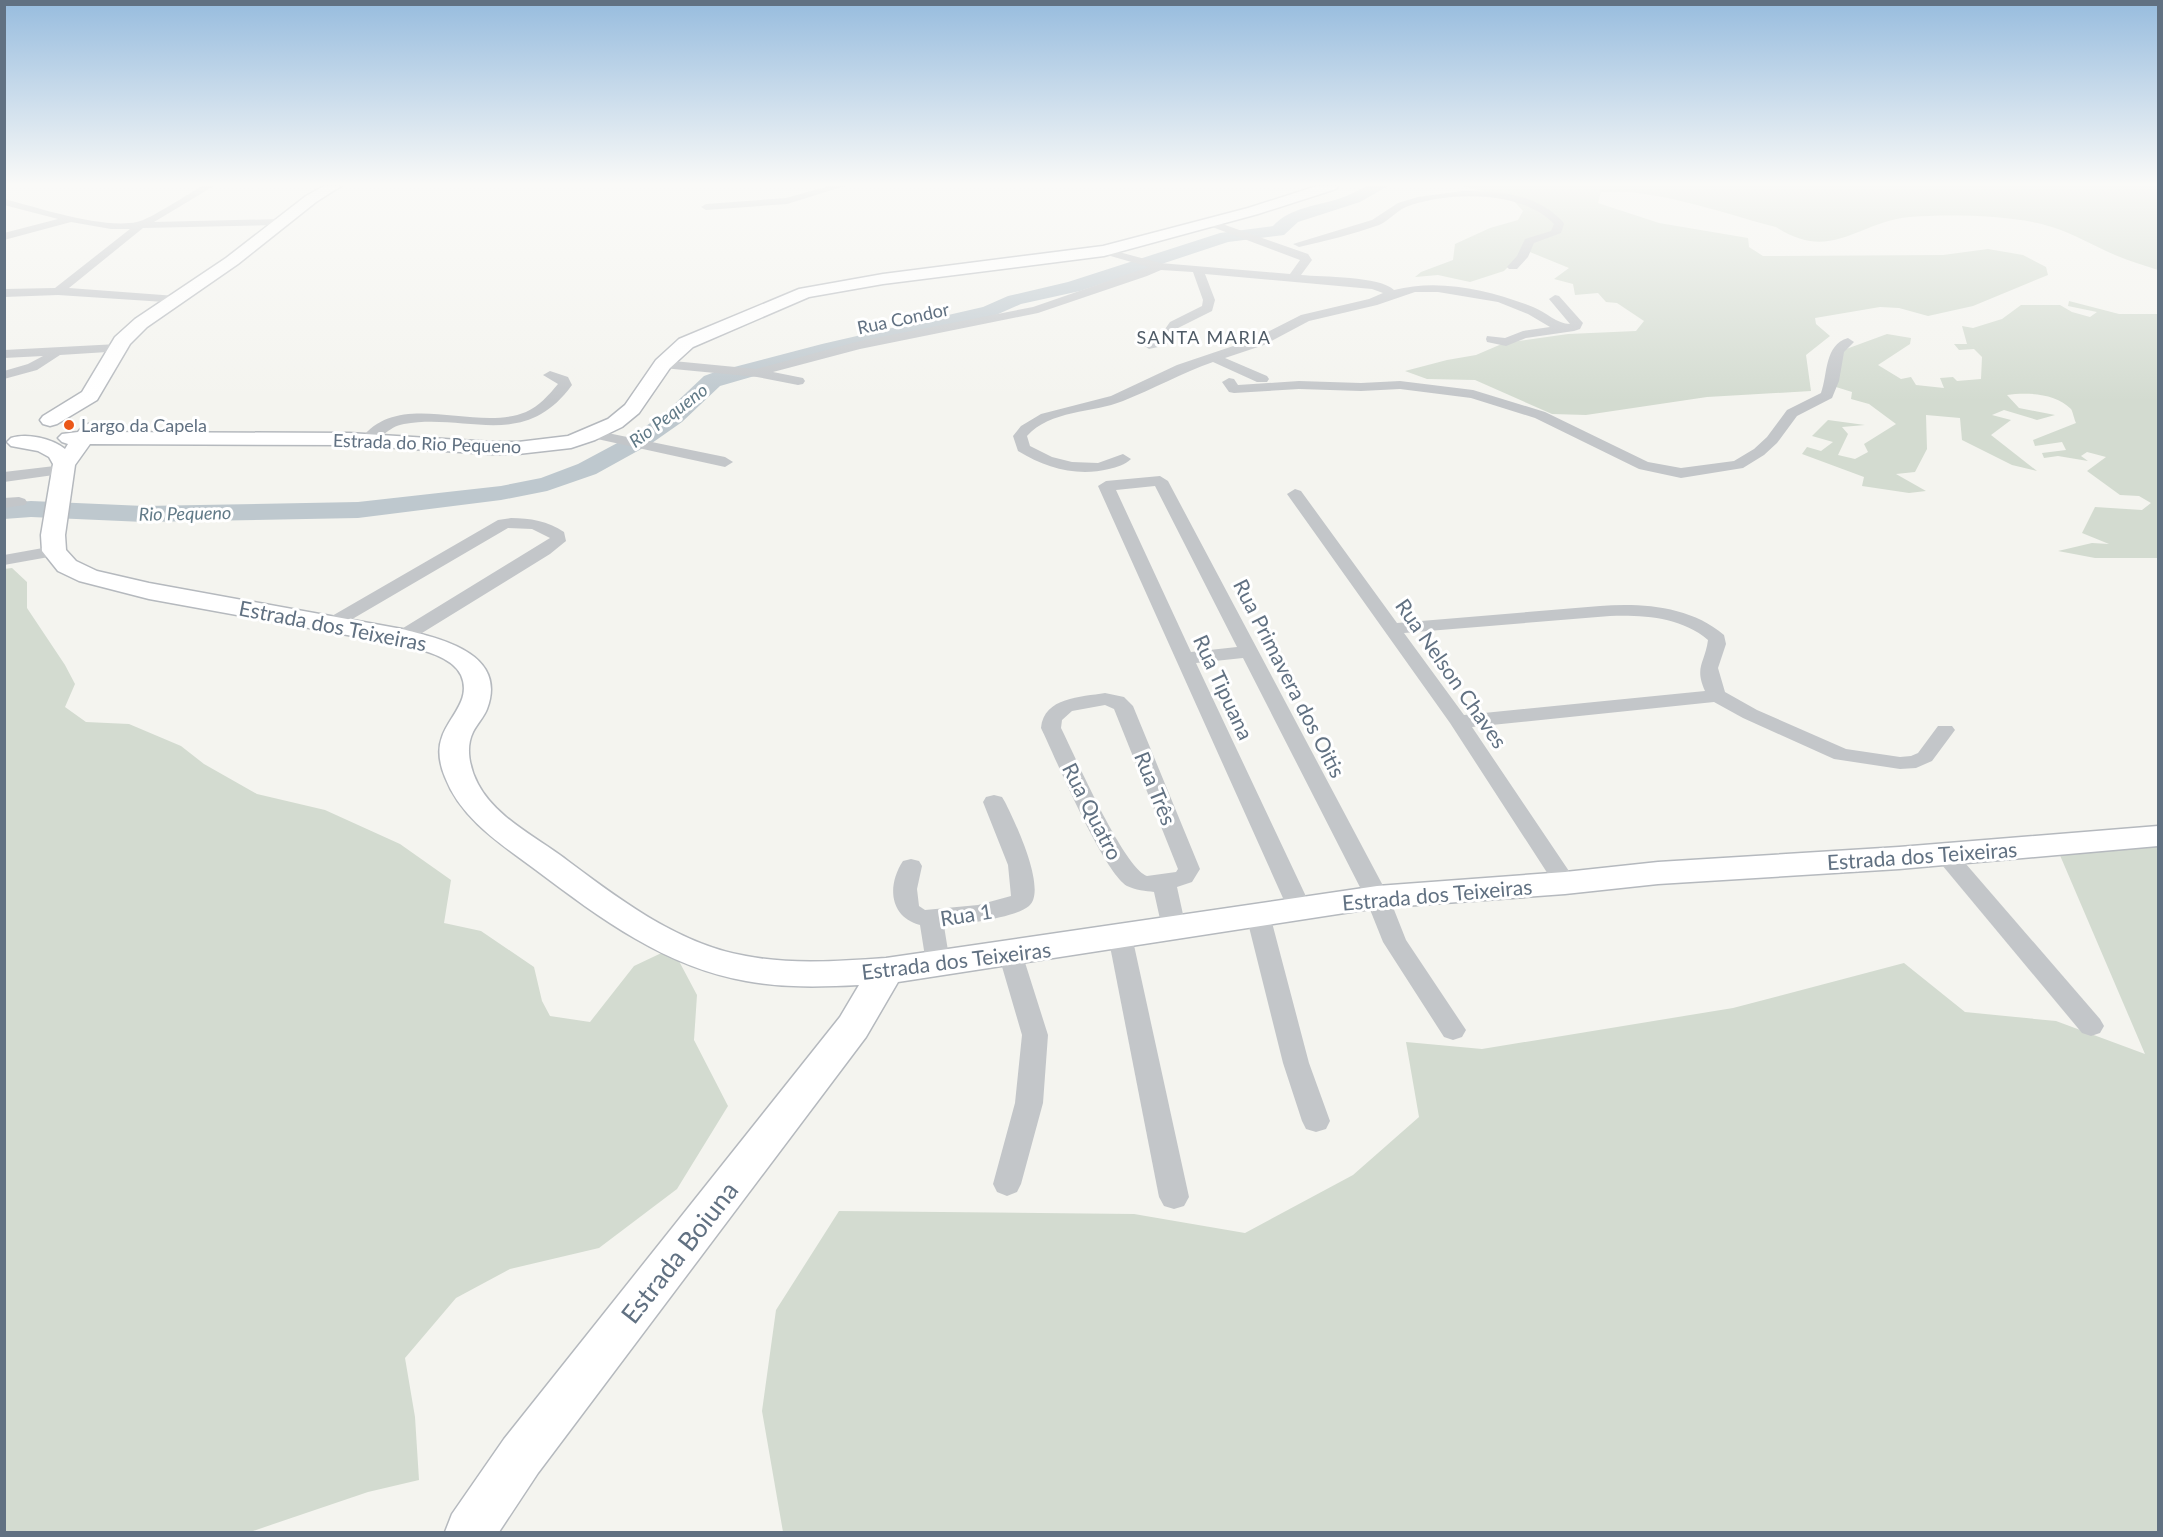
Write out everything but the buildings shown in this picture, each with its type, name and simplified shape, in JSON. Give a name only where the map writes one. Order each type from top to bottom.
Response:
[{"type":"street","points":[[58,291],[100,258]]},
{"type":"street","points":[[4,560],[54,551],[58,511],[53,438],[90,396],[122,341],[141,323],[236,258]]},
{"type":"street","name":"Estrada do Rio Pequeno","points":[[53,438],[368,439],[518,448],[571,442],[615,423],[632,409],[663,364],[686,343],[805,293],[883,279],[1051,258]]},
{"type":"street","points":[[1128,258],[1156,265],[1198,271],[1372,285],[1385,288],[1391,294]]},
{"type":"street","points":[[1293,278],[1312,258]]},
{"type":"street","points":[[1513,267],[1521,258]]},
{"type":"street","name":"Rua Condor","points":[[754,372],[871,343],[1034,310],[1143,274],[1156,265]]},
{"type":"street","points":[[1149,345],[1162,342],[1174,325],[1208,308],[1209,300],[1198,271]]},
{"type":"street","points":[[1123,459],[1108,467],[1075,469],[1038,458],[1023,448],[1020,436],[1026,429],[1046,417],[1116,399],[1164,376],[1259,342],[1305,318],[1373,302],[1391,294],[1426,287],[1475,294],[1517,304],[1565,328]]},
{"type":"street","points":[[4,293],[58,291],[176,300]]},
{"type":"street","points":[[1492,339],[1506,342],[1523,335],[1574,328],[1577,323],[1555,299]]},
{"type":"street","points":[[1213,357],[1262,379],[1228,382],[1234,389],[1299,385],[1361,387],[1400,385],[1490,398],[1568,427],[1644,466],[1681,473],[1738,465],[1759,452],[1772,440],[1792,413],[1827,395],[1833,379],[1834,357],[1838,349],[1848,342]]},
{"type":"street","points":[[4,354],[118,348]]},
{"type":"street","points":[[4,375],[35,367],[47,361],[56,352]]},
{"type":"street","points":[[663,364],[754,372],[798,381]]},
{"type":"street","points":[[368,439],[389,423],[408,419],[496,422],[532,414],[550,401],[565,385],[563,380],[550,375]]},
{"type":"street","points":[[4,477],[53,438],[92,411],[90,396]]},
{"type":"street","points":[[593,434],[725,462]]},
{"type":"street","name":"Estrada do Rio Pequeno","points":[[53,438],[128,435],[143,439]]},
{"type":"street","name":"Rua Primavera dos Oitis","points":[[1106,486],[1160,482],[1377,897],[1395,942],[1453,1030]]},
{"type":"street","name":"Rua Tipuana","points":[[1106,486],[1299,907]]},
{"type":"street","name":"Rua Nelson Chaves","points":[[1295,494],[1459,722],[1565,883]]},
{"type":"street","points":[[331,624],[504,523],[519,522],[547,529],[558,536],[558,541],[402,637]]},
{"type":"street","name":"Estrada dos Teixeiras","points":[[54,551],[67,566],[88,576],[129,586],[402,637],[438,645],[456,654],[471,667],[479,685],[474,708],[455,740],[454,760],[466,789],[481,809],[594,898],[639,927],[675,945],[730,965],[775,974],[823,975],[886,971],[1377,897],[1565,883],[1658,873],[1945,854],[2158,836]]},
{"type":"street","points":[[1391,629],[1519,616],[1625,610],[1650,612],[1692,622],[1708,629],[1717,639],[1717,648],[1710,660],[1709,679],[1718,696]]},
{"type":"street","points":[[1184,658],[1250,652]]},
{"type":"street","points":[[1459,722],[1718,696],[1841,755],[1900,763],[1916,762],[1924,757],[1945,730]]},
{"type":"street","name":"Rua Três","points":[[1051,728],[1052,718],[1066,706],[1105,699],[1117,701],[1123,706],[1189,869],[1184,877],[1154,883]]},
{"type":"street","name":"Rua Quatro","points":[[1051,728],[1123,869],[1134,880],[1154,883]]},
{"type":"street","name":"Rua 1","points":[[911,866],[905,889],[908,907],[918,917],[931,920],[1004,908],[1022,900],[1025,890],[1010,838],[994,801]]},
{"type":"street","points":[[1945,854],[2091,1026]]},
{"type":"street","points":[[1154,883],[1174,927]]},
{"type":"street","points":[[1258,915],[1296,1063],[1316,1122]]},
{"type":"street","points":[[931,920],[938,963]]},
{"type":"street","points":[[1120,936],[1174,1197]]},
{"type":"street","points":[[1007,1184],[1029,1103],[1035,1035],[1010,953]]},
{"type":"street","name":"Estrada Boiuna","points":[[470,1533],[521,1456],[853,1027],[886,971]]},
{"type":"shaded area","points":[[1453,258],[1517,258],[1504,271],[1470,282],[1438,275],[1415,277],[1421,272],[1453,260]]},
{"type":"shaded area","points":[[1544,258],[2028,258],[2046,267],[2048,275],[1973,306],[1928,316],[1899,308],[1880,307],[1815,318],[1816,324],[1830,336],[1806,355],[1811,391],[1707,397],[1586,415],[1552,414],[1475,380],[1427,379],[1405,371],[1476,355],[1504,343],[1568,334],[1636,331],[1644,321],[1617,303],[1606,302],[1598,293],[1575,295],[1573,284],[1554,279],[1569,268]]},
{"type":"shaded area","points":[[2123,258],[2158,258],[2158,270]]},
{"type":"shaded area","points":[[2069,301],[2119,314],[2158,314],[2158,558],[2095,558],[2058,551],[2092,543],[2109,544],[2082,533],[2095,507],[2142,510],[2151,503],[2139,496],[2120,495],[2087,471],[2106,457],[2087,452],[2081,456],[2088,461],[2058,456],[2044,458],[2042,453],[2066,450],[2062,442],[2035,446],[2033,440],[2076,423],[2071,409],[2049,397],[2032,394],[2007,395],[2019,408],[2055,415],[2037,420],[2004,410],[1992,415],[2011,420],[1991,435],[2037,471],[2012,465],[1962,440],[1960,418],[1926,415],[1927,449],[1915,472],[1896,474],[1926,491],[1909,493],[1862,486],[1864,477],[1802,454],[1807,447],[1821,451],[1833,442],[1812,436],[1828,420],[1865,425],[1842,427],[1848,434],[1838,455],[1855,459],[1868,452],[1864,444],[1896,424],[1869,404],[1851,399],[1852,392],[1836,387],[1838,352],[1887,334],[1911,338],[1910,344],[1878,365],[1901,379],[1911,377],[1916,385],[1944,388],[1940,378],[1953,377],[1957,381],[1981,379],[1982,357],[1974,349],[1959,350],[1954,344],[1967,344],[1962,326],[1973,328],[2002,319],[2021,305],[2060,305],[2072,312],[2090,317],[2097,312],[2068,306]]},
{"type":"shaded area","points":[[12,568],[27,582],[27,608],[75,684],[65,707],[86,722],[129,724],[181,746],[204,764],[257,794],[325,810],[400,844],[451,880],[444,923],[481,931],[534,967],[542,1001],[550,1016],[590,1022],[634,966],[672,948],[697,995],[694,1040],[728,1106],[677,1189],[599,1248],[510,1269],[456,1298],[405,1358],[415,1417],[419,1480],[368,1492],[250,1532],[5,1532],[4,569]]},
{"type":"shaded area","points":[[2158,844],[2158,1532],[783,1532],[762,1411],[776,1310],[839,1211],[1134,1214],[1245,1233],[1353,1175],[1419,1117],[1406,1042],[1482,1049],[1733,1008],[1904,963],[1965,1012],[2056,1021],[2145,1054],[2059,853]]},
{"type":"waterway","name":"Rio Pequeno","points":[[4,511],[31,509],[144,514],[358,510],[501,493],[547,484],[587,469],[644,438],[674,417],[712,381],[822,350],[989,311],[1015,300],[1073,287],[1163,258]]},
{"type":"place","name":"Largo da Capela","points":[[69,425]]},
{"type":"district","name":"SANTA MARIA","points":[[1204,337]]}]
